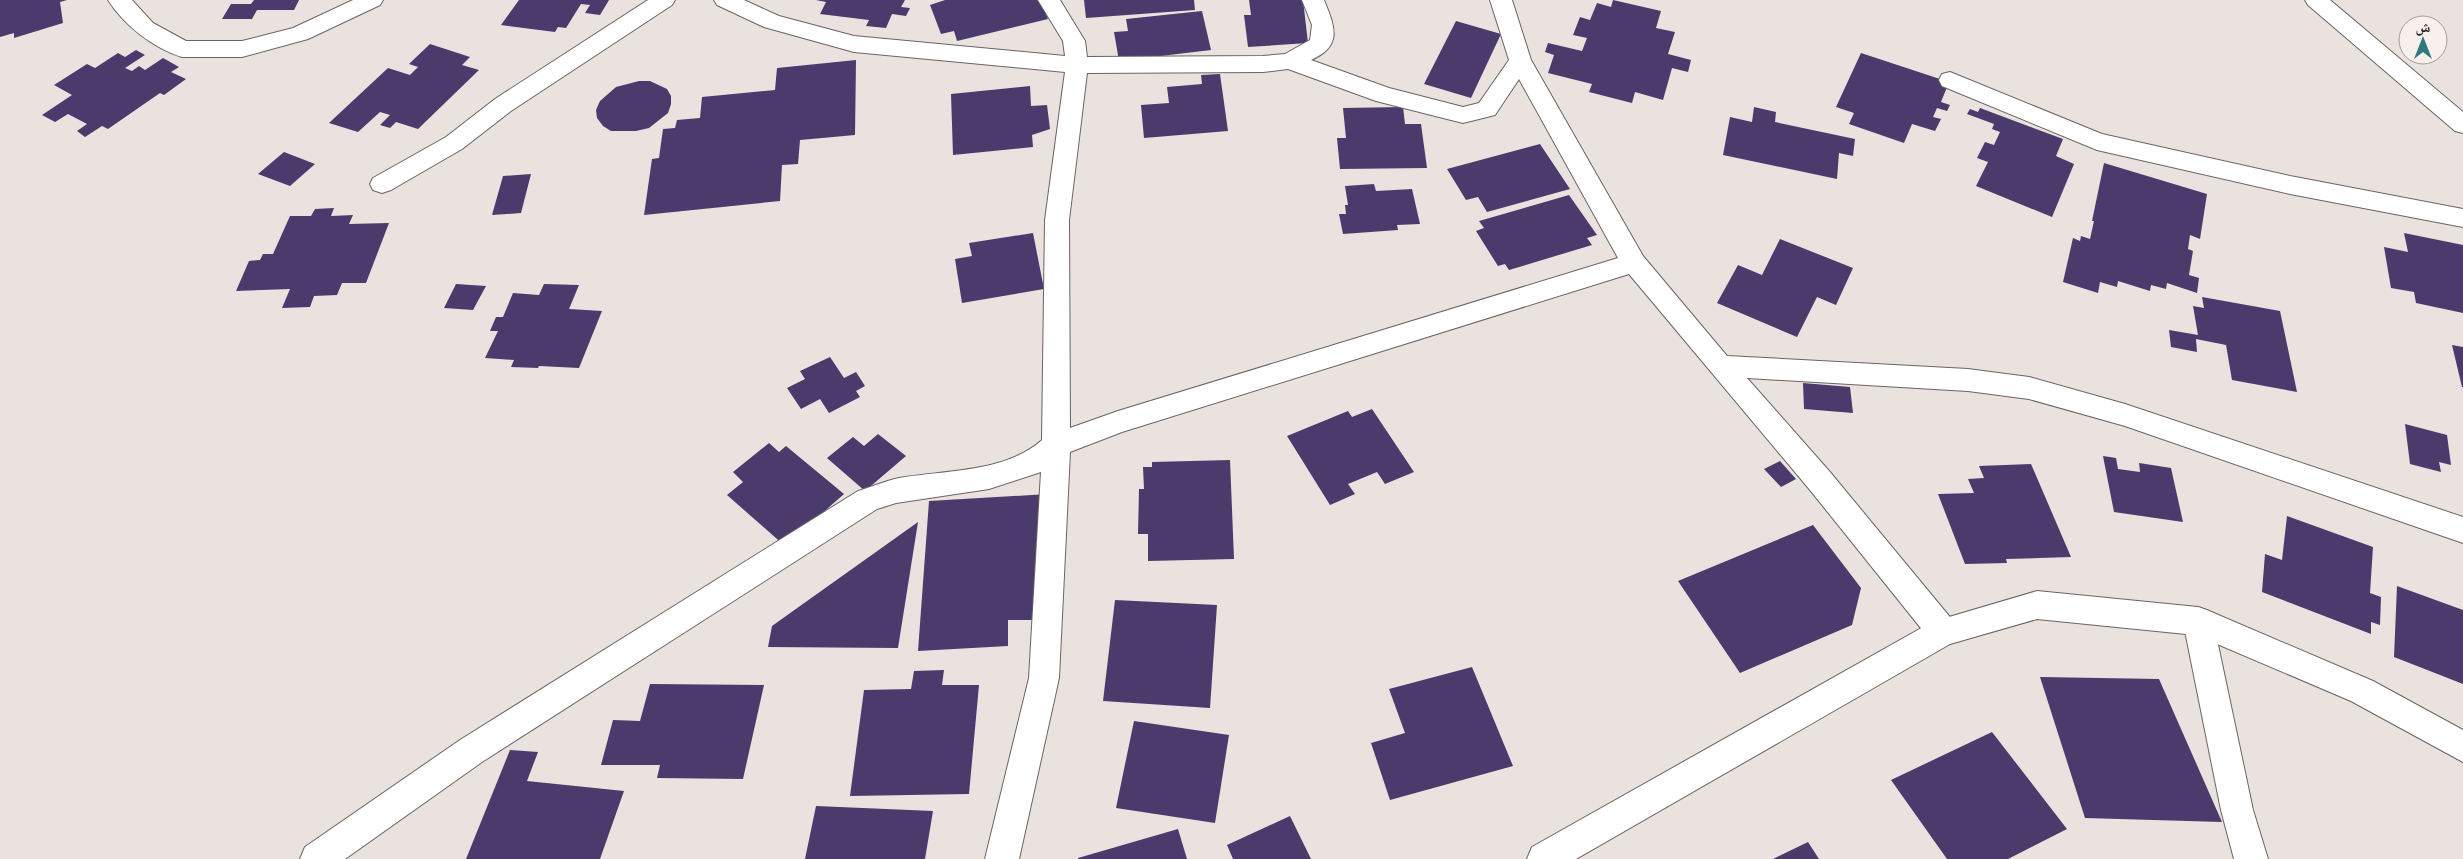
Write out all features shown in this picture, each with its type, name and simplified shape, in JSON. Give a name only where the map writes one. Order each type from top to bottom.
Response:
[{"type":"street","points":[[119,0],[145,28],[182,49],[242,49],[300,34],[372,0]]},
{"type":"street","points":[[382,184],[454,143],[503,105],[664,0]]},
{"type":"street","points":[[725,0],[772,22],[854,44],[1077,65],[1263,64],[1289,61],[1321,44],[1323,25],[1313,0]]},
{"type":"street","points":[[1002,859],[1044,678],[1056,445],[1056,220],[1077,65],[1074,41],[1049,0]]},
{"type":"street","points":[[1501,0],[1520,60],[1634,263],[1820,481],[1943,632]]},
{"type":"street","points":[[2316,0],[2463,125]]},
{"type":"street","points":[[1289,61],[1384,95],[1463,115],[1487,108],[1520,60]]},
{"type":"street","points":[[1950,80],[2097,141],[2290,185],[2463,218]]},
{"type":"street","points":[[317,859],[471,751],[868,500],[896,491],[989,477],[1038,461],[1056,445],[1118,422],[1634,263]]},
{"type":"street","points":[[1720,366],[1968,380],[2029,388],[2125,415],[2463,530]]},
{"type":"street","points":[[1544,859],[1943,632],[2037,605],[2198,622],[2362,691],[2463,747]]},
{"type":"street","points":[[2198,622],[2237,810],[2251,859]]},
{"type":"building","points":[[0,0],[67,0],[60,2],[63,23],[14,38],[14,33],[0,37]]},
{"type":"building","points":[[254,0],[299,0],[294,10],[257,10],[252,19],[222,19],[231,4],[251,4]]},
{"type":"building","points":[[519,0],[609,0],[600,15],[585,13],[590,5],[581,4],[566,28],[558,27],[555,32],[501,25]]},
{"type":"building","points":[[816,0],[905,0],[901,7],[910,8],[906,16],[892,14],[886,28],[866,26],[869,20],[820,14],[826,2]]},
{"type":"building","points":[[945,0],[1040,0],[1048,19],[957,41],[954,31],[941,34],[930,5]]},
{"type":"building","points":[[1084,0],[1194,0],[1195,10],[1086,18]]},
{"type":"building","points":[[1249,0],[1303,0],[1308,43],[1248,47],[1244,15],[1251,15]]},
{"type":"building","points":[[1613,0],[1661,11],[1656,28],[1675,32],[1668,54],[1691,60],[1688,72],[1672,68],[1663,100],[1635,92],[1632,103],[1589,92],[1592,84],[1548,73],[1554,55],[1545,52],[1548,43],[1582,51],[1587,38],[1573,35],[1580,17],[1590,20],[1597,3],[1611,7]]},
{"type":"building","points":[[1202,11],[1211,50],[1119,61],[1114,32],[1128,31],[1126,19]]},
{"type":"building","points":[[1456,21],[1501,34],[1471,98],[1424,84]]},
{"type":"building","points":[[430,44],[470,57],[462,65],[479,70],[418,129],[396,122],[390,128],[380,125],[390,115],[380,112],[358,132],[329,123],[388,68],[410,75],[418,67],[409,64]]},
{"type":"building","points":[[136,50],[145,55],[125,68],[132,71],[139,66],[145,70],[163,58],[179,67],[171,72],[186,79],[164,95],[160,93],[108,129],[102,126],[85,137],[77,131],[87,124],[68,114],[55,122],[42,115],[72,95],[54,85],[87,64],[95,68],[118,53],[125,57]]},
{"type":"building","points":[[1861,53],[1949,82],[1941,102],[1950,105],[1947,111],[1937,108],[1933,117],[1941,119],[1935,131],[1912,124],[1904,143],[1849,124],[1854,113],[1836,107]]},
{"type":"building","points":[[856,60],[855,135],[800,140],[798,164],[782,165],[780,201],[644,215],[652,159],[659,158],[663,129],[675,128],[677,120],[700,118],[702,97],[775,90],[777,68]]},
{"type":"building","points":[[1220,74],[1228,131],[1144,138],[1141,105],[1169,103],[1167,87],[1202,84],[1201,75]]},
{"type":"building","points":[[639,81],[650,81],[667,89],[671,96],[668,113],[649,128],[636,131],[611,131],[603,126],[597,118],[596,110],[600,101],[616,87]]},
{"type":"building","points":[[1030,86],[1031,106],[1047,105],[1050,129],[1032,135],[1033,147],[953,155],[951,94]]},
{"type":"building","points":[[1403,107],[1405,124],[1421,124],[1427,168],[1340,169],[1337,138],[1346,138],[1343,108]]},
{"type":"building","points":[[1754,107],[1776,112],[1775,122],[1855,139],[1853,156],[1839,153],[1837,179],[1723,155],[1730,117],[1752,122]]},
{"type":"building","points":[[1980,108],[2063,139],[2056,156],[2074,164],[2052,217],[1976,186],[1988,162],[1977,158],[1985,142],[1994,145],[2000,132],[1992,129],[1994,124],[1967,114],[1970,109],[1978,112]]},
{"type":"building","points":[[1540,144],[1570,189],[1487,212],[1478,197],[1466,200],[1447,169]]},
{"type":"building","points":[[284,152],[315,164],[290,186],[258,174]]},
{"type":"building","points":[[2104,163],[2207,194],[2200,239],[2190,235],[2188,249],[2193,251],[2189,275],[2199,278],[2197,293],[2167,283],[2166,289],[2151,285],[2150,291],[2118,281],[2117,287],[2100,282],[2098,293],[2063,282],[2073,238],[2080,241],[2081,236],[2090,239]]},
{"type":"building","points":[[531,174],[521,213],[492,215],[503,176]]},
{"type":"building","points":[[1374,184],[1376,191],[1412,189],[1420,224],[1397,225],[1398,230],[1343,234],[1339,214],[1346,214],[1345,205],[1348,205],[1345,186]]},
{"type":"building","points":[[1569,195],[1597,235],[1587,238],[1592,245],[1509,270],[1505,264],[1498,266],[1476,231],[1484,228],[1479,221]]},
{"type":"building","points":[[334,208],[331,216],[353,215],[349,224],[389,223],[366,283],[342,283],[337,295],[314,296],[310,307],[282,308],[290,289],[236,291],[249,261],[260,260],[263,254],[273,254],[290,216],[311,216],[315,209]]},
{"type":"building","points":[[1033,233],[1044,289],[962,303],[955,259],[972,256],[969,243]]},
{"type":"building","points":[[2404,233],[2463,245],[2463,313],[2416,303],[2414,292],[2391,288],[2384,247],[2408,252]]},
{"type":"building","points":[[1780,239],[1853,268],[1836,305],[1817,297],[1797,337],[1717,303],[1738,265],[1762,275]]},
{"type":"building","points":[[456,284],[486,286],[473,310],[444,308]]},
{"type":"building","points":[[544,284],[579,285],[569,309],[602,311],[579,368],[511,367],[514,360],[485,358],[498,331],[490,331],[496,317],[503,317],[513,293],[539,295]]},
{"type":"building","points":[[2202,297],[2280,311],[2297,392],[2232,380],[2226,345],[2196,339],[2197,352],[2171,347],[2169,330],[2198,335],[2193,306],[2204,308]]},
{"type":"building","points":[[2452,345],[2463,347],[2463,387],[2462,387]]},
{"type":"building","points":[[830,357],[844,378],[856,372],[865,386],[856,391],[860,397],[829,413],[820,399],[801,409],[787,388],[805,379],[800,371]]},
{"type":"building","points":[[1803,383],[1850,387],[1853,413],[1804,409]]},
{"type":"building","points":[[1372,409],[1414,472],[1385,484],[1377,472],[1348,484],[1355,494],[1330,505],[1287,436],[1348,411],[1352,417]]},
{"type":"building","points":[[2405,424],[2447,435],[2451,465],[2439,462],[2441,472],[2410,464]]},
{"type":"building","points":[[878,434],[906,456],[865,491],[827,458],[853,437],[864,446]]},
{"type":"building","points":[[769,443],[779,452],[786,446],[844,494],[785,546],[727,495],[743,482],[733,472]]},
{"type":"building","points":[[2103,456],[2116,458],[2118,469],[2140,472],[2139,463],[2171,468],[2183,522],[2114,512]]},
{"type":"building","points":[[1230,460],[1234,559],[1148,561],[1148,534],[1138,534],[1139,489],[1144,489],[1143,467],[1152,467],[1152,462]]},
{"type":"building","points":[[1780,461],[1796,479],[1781,487],[1764,469]]},
{"type":"building","points":[[2031,464],[2071,557],[2006,559],[2007,563],[1965,564],[1938,494],[1974,493],[1968,479],[1984,478],[1979,466]]},
{"type":"building","points":[[1048,494],[1037,620],[1008,620],[1008,646],[918,651],[929,501]]},
{"type":"building","points":[[2287,516],[2373,547],[2370,593],[2381,597],[2380,625],[2371,622],[2371,634],[2262,592],[2265,554],[2282,560]]},
{"type":"building","points":[[918,522],[898,648],[768,647],[772,626]]},
{"type":"building","points":[[1813,525],[1861,588],[1852,625],[1740,673],[1678,581]]},
{"type":"building","points":[[2397,586],[2463,610],[2463,684],[2394,657]]},
{"type":"building","points":[[1115,600],[1217,605],[1210,708],[1103,701]]},
{"type":"building","points":[[1472,667],[1513,766],[1390,800],[1371,743],[1405,733],[1389,689]]},
{"type":"building","points":[[944,670],[942,685],[979,685],[969,794],[850,796],[864,690],[911,689],[914,671]]},
{"type":"building","points":[[2040,677],[2159,679],[2222,822],[2085,818]]},
{"type":"building","points":[[650,684],[764,685],[743,779],[657,778],[660,765],[601,765],[613,720],[640,721]]},
{"type":"building","points":[[1134,721],[1229,735],[1215,823],[1116,808]]},
{"type":"building","points":[[1992,732],[2067,829],[2008,859],[1947,859],[1891,780]]},
{"type":"building","points":[[510,750],[538,752],[527,781],[624,791],[600,859],[466,859]]},
{"type":"building","points":[[816,806],[933,811],[925,859],[805,859]]},
{"type":"building","points":[[1290,816],[1311,859],[1233,859],[1227,845]]},
{"type":"building","points":[[1178,829],[1187,859],[1078,859],[1078,858]]},
{"type":"building","points":[[1808,842],[1819,859],[1773,859]]}]
